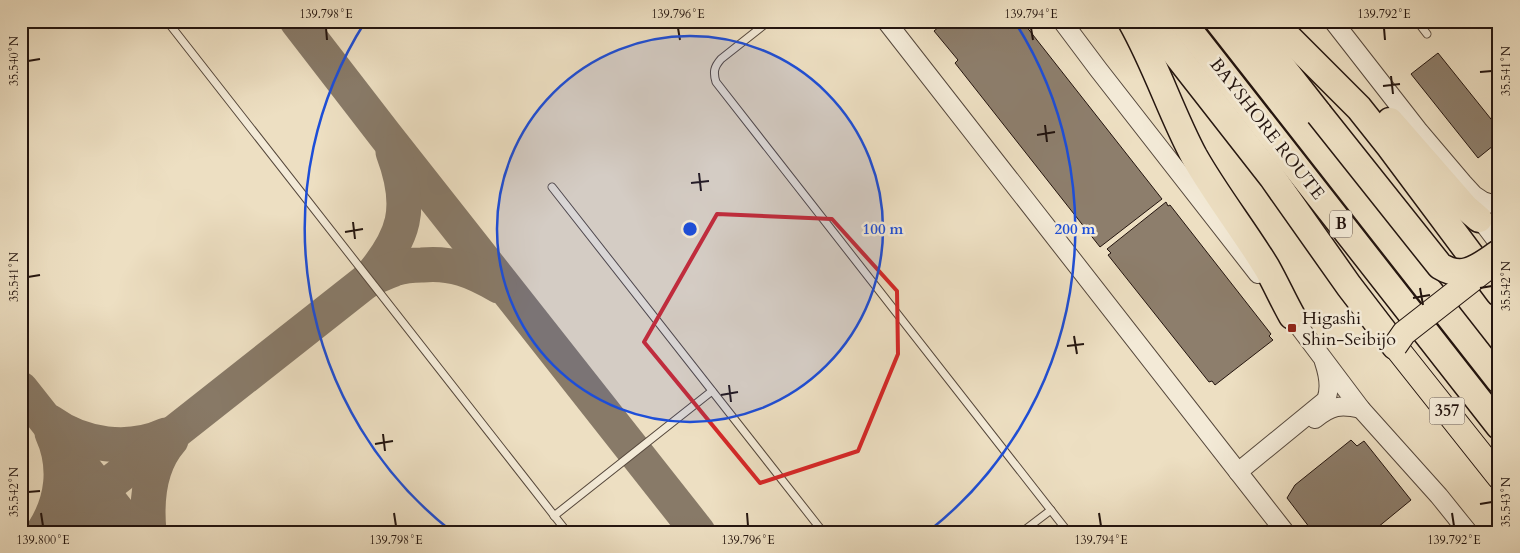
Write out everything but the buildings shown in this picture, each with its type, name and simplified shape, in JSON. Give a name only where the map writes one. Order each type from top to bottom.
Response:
[{"type":"highway","points":[[1131,21],[1195,158],[1267,269],[1292,316]]},
{"type":"highway","points":[[1150,21],[1249,146],[1394,346]]},
{"type":"highway","name":"BAYSHORE ROUTE","points":[[1182,21],[1499,426]]},
{"type":"highway","name":"BAYSHORE ROUTE","points":[[1218,21],[1499,380]]},
{"type":"highway","points":[[1246,21],[1440,266],[1452,272],[1466,272],[1499,253]]},
{"type":"highway","points":[[1279,29],[1314,52],[1370,98],[1465,207],[1489,212]]},
{"type":"highway","points":[[1279,29],[1359,108],[1499,293]]},
{"type":"highway","points":[[1394,346],[1404,333],[1499,258]]},
{"type":"highway","points":[[1394,346],[1410,341],[1499,271]]},
{"type":"highway","name":"357","points":[[1394,346],[1499,477]]},
{"type":"street","points":[[886,21],[1285,532]]},
{"type":"street","points":[[1062,21],[1292,316],[1361,409],[1439,496],[1468,532]]},
{"type":"street","points":[[1333,21],[1418,130],[1474,195],[1483,201],[1489,212],[1499,244]]},
{"type":"street","points":[[1418,130],[1489,212]]},
{"type":"street","points":[[1240,475],[1326,400],[1328,396],[1328,374],[1322,357]]},
{"type":"street","points":[[1240,475],[1332,408],[1343,406],[1361,409]]},
{"type":"lane","points":[[167,21],[567,532]]},
{"type":"lane","points":[[769,21],[721,59],[714,71],[716,82],[1068,532]]},
{"type":"lane","points":[[1417,21],[1427,34]]},
{"type":"lane","points":[[552,187],[823,532]]},
{"type":"lane","points":[[554,516],[712,391]]},
{"type":"lane","points":[[1022,532],[1051,510]]},
{"type":"highlighted area","points":[[717,214],[832,219],[897,291],[898,354],[858,451],[760,483],[644,342]]},
{"type":"taxiway","points":[[297,21],[698,532]]},
{"type":"taxiway","points":[[367,281],[390,251],[402,221],[404,206],[403,190],[393,152]]},
{"type":"taxiway","points":[[48,532],[369,279],[404,266],[433,264],[453,266],[471,272],[499,286]]},
{"type":"taxiway","points":[[21,389],[134,532]]},
{"type":"taxiway","points":[[50,422],[77,437],[107,444],[137,444],[166,435]]},
{"type":"taxiway","points":[[43,532],[55,508],[61,483],[60,458],[52,433]]},
{"type":"taxiway","points":[[149,532],[148,508],[151,483],[158,460],[171,440]]},
{"type":"taxiway","points":[[66,532],[79,530],[102,532]]},
{"type":"place","name":"Higashi Shin-Seibijo","points":[[1292,328]]}]
